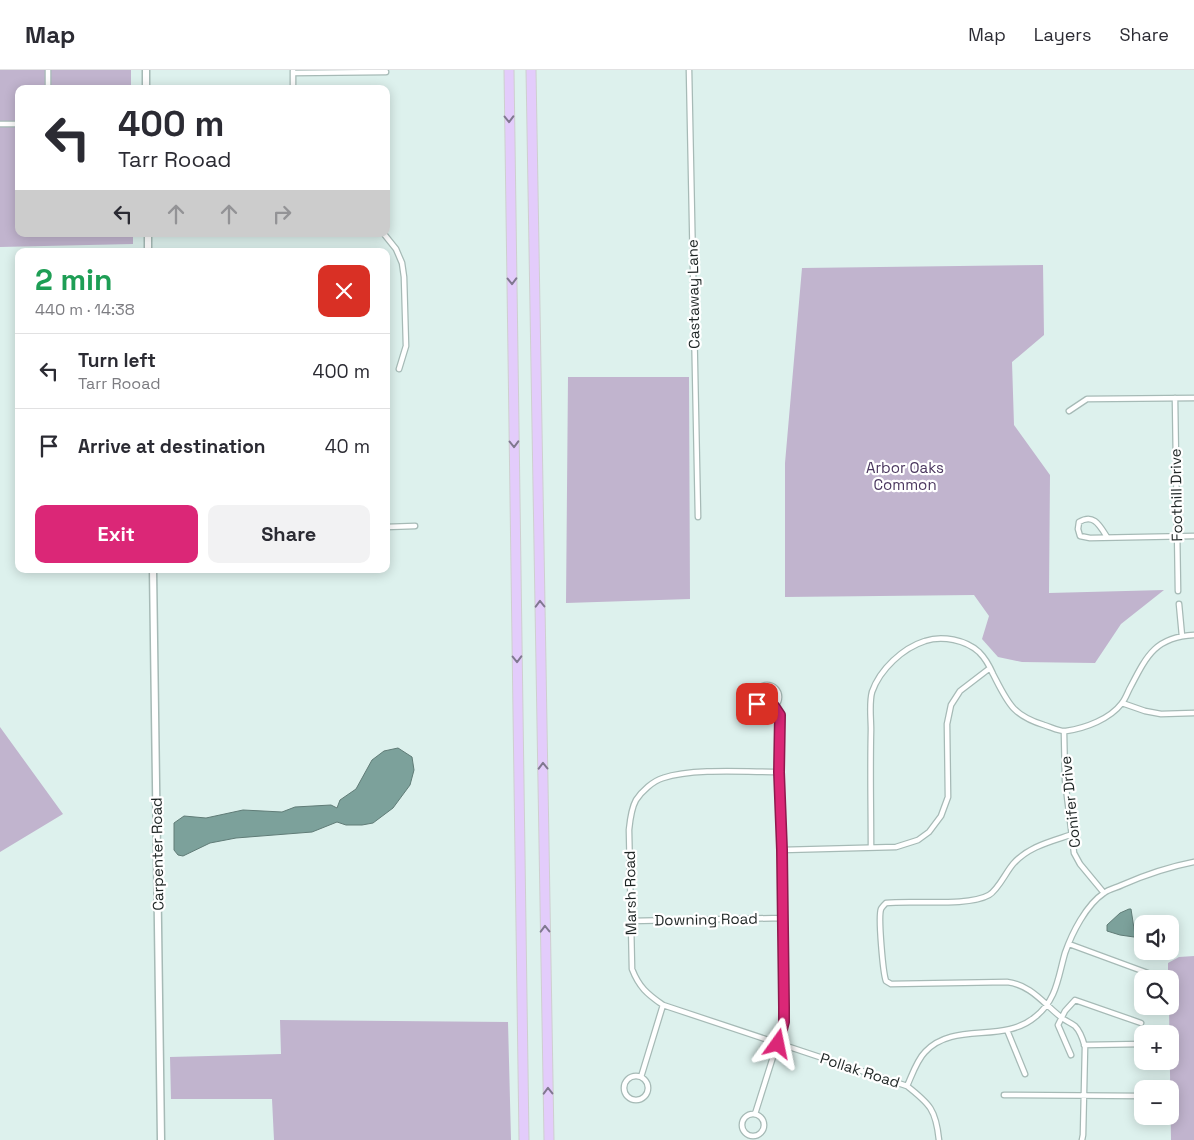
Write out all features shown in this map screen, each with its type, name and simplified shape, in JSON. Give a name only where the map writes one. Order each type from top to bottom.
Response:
[{"type":"highway","points":[[508,70],[524,1140]]},
{"type":"highway","points":[[531,70],[549,1140]]},
{"type":"main road","points":[[146,70],[146,85]]},
{"type":"main road","name":"Carpenter Road","points":[[153,573],[161,1140]]},
{"type":"street","points":[[48,70],[48,85]]},
{"type":"street","name":"Castaway Lane","points":[[689,70],[698,517]]},
{"type":"street","points":[[293,85],[293,71],[386,72]]},
{"type":"street","points":[[0,124],[15,124]]},
{"type":"street","points":[[386,237],[396,249],[402,264],[404,277],[406,346],[399,369]]},
{"type":"street","name":"Foothill Drive","points":[[1175,398],[1178,591]]},
{"type":"street","points":[[1070,411],[1087,399],[1194,398]]},
{"type":"street","points":[[1107,537],[1098,522],[1084,519],[1079,522],[1080,536],[1090,538],[1194,536]]},
{"type":"street","points":[[390,527],[415,526]]},
{"type":"street","points":[[1179,604],[1182,636]]},
{"type":"street","points":[[871,847],[871,699],[876,683],[882,673],[894,661],[917,644],[936,638],[959,641],[970,646],[980,652],[1004,695],[1018,713],[1030,721],[1064,732],[1104,719],[1122,703],[1145,658],[1162,643],[1182,636],[1194,635]]},
{"type":"street","points":[[782,850],[896,847],[918,840],[929,832],[941,816],[948,797],[947,724],[951,705],[954,698],[965,686],[990,668]]},
{"type":"street","points":[[768,685],[775,688],[779,696],[774,706],[764,709],[757,704],[755,693],[760,687],[768,685]]},
{"type":"street","points":[[1122,703],[1160,714],[1194,713]]},
{"type":"street","points":[[755,1114],[784,1022],[779,772],[780,715],[774,706]]},
{"type":"street","name":"Conifer Drive","points":[[1064,732],[1065,780],[1070,836],[1074,853],[1080,864],[1104,893]]},
{"type":"street","name":"Marsh Road","points":[[778,1044],[663,1005],[645,992],[632,969],[629,830],[630,816],[636,800],[646,788],[661,778],[683,773],[779,772]]},
{"type":"street","points":[[1070,836],[1043,844],[1026,852],[1012,865],[991,894],[974,900],[886,903],[881,910],[883,968],[886,981],[891,984],[1007,982],[1017,984],[1028,988],[1074,1026],[1082,1035],[1084,1045],[1082,1140]]},
{"type":"street","points":[[907,1086],[924,1052],[941,1040],[965,1034],[997,1033],[1016,1028],[1035,1018],[1054,994],[1073,932],[1087,911],[1104,893],[1153,872],[1194,862]]},
{"type":"street","name":"Downing Road","points":[[631,921],[782,918]]},
{"type":"street","points":[[1068,944],[1140,970]]},
{"type":"street","points":[[1071,1056],[1058,1025],[1065,1011],[1075,1000],[1141,1023]]},
{"type":"street","points":[[641,1077],[663,1005]]},
{"type":"street","points":[[1007,1030],[1025,1074]]},
{"type":"street","name":"Pollak Road","points":[[778,1044],[907,1086],[926,1100],[934,1114],[939,1140]]},
{"type":"street","points":[[1084,1045],[1134,1044]]},
{"type":"street","points":[[633,1076],[641,1077],[648,1086],[646,1094],[636,1100],[628,1098],[623,1087],[626,1080],[633,1076]]},
{"type":"street","points":[[1004,1095],[1134,1096]]},
{"type":"street","points":[[748,1114],[755,1114],[761,1118],[763,1128],[755,1136],[748,1135],[743,1130],[743,1119],[748,1114]]},
{"type":"green space","points":[[0,70],[131,70],[131,85],[15,85],[15,237],[133,237],[133,244],[0,247]]},
{"type":"green space","name":"Arbor Oaks Common","points":[[1043,265],[1044,335],[1012,362],[1014,425],[1050,475],[1049,593],[1164,590],[1121,624],[1095,663],[1022,662],[998,657],[982,639],[989,616],[974,595],[785,597],[785,463],[802,268]]},
{"type":"green space","points":[[568,377],[689,377],[690,599],[566,603]]},
{"type":"green space","points":[[0,727],[63,814],[0,852]]},
{"type":"green space","points":[[1194,956],[1194,1140],[1171,1140],[1171,1125],[1179,1125],[1179,1080],[1170,1080],[1170,1070],[1179,1070],[1179,1025],[1169,1025],[1169,1015],[1179,1015],[1179,970],[1168,970],[1168,963],[1179,960],[1179,957]]},
{"type":"green space","points":[[280,1020],[508,1022],[511,1140],[274,1140],[272,1099],[171,1099],[170,1057],[281,1054]]},
{"type":"water","points":[[398,748],[412,757],[414,770],[410,785],[393,808],[373,823],[346,825],[337,822],[312,832],[236,838],[210,843],[183,856],[178,855],[174,850],[174,823],[184,816],[206,818],[243,810],[282,812],[295,807],[331,805],[337,808],[340,800],[356,789],[372,760],[384,751]]},
{"type":"water","points":[[1131,909],[1134,937],[1107,931],[1107,925],[1120,913]]},
{"type":"route","points":[[757,704],[764,709],[774,706],[780,715],[779,772],[784,1022],[778,1044]]}]
